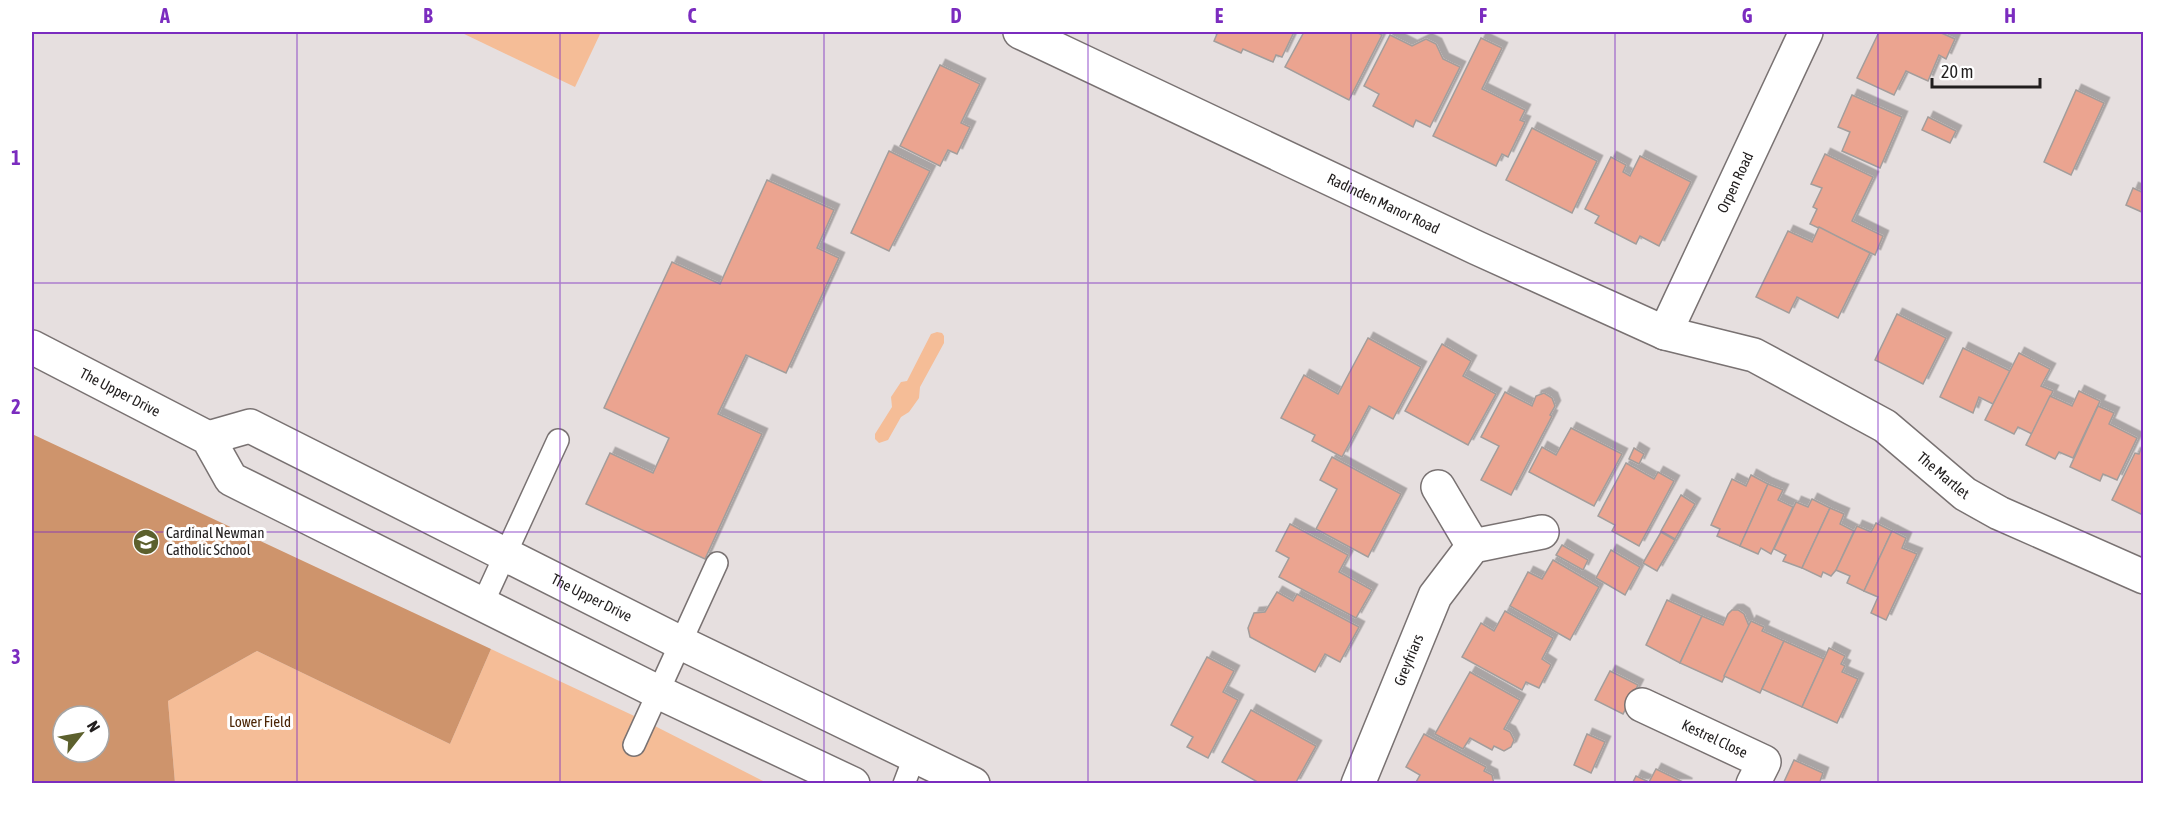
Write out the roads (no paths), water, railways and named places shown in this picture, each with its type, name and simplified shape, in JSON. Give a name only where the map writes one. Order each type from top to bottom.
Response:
[{"type":"street","name":"Radinden Manor Road","points":[[1020,32],[1466,243],[1665,333],[1754,355]]},
{"type":"street","name":"Orpen Road","points":[[1665,333],[1806,32]]},
{"type":"street","name":"The Upper Drive","points":[[32,346],[208,438],[250,426],[681,643],[910,769],[974,783]]},
{"type":"street","name":"The Martlet","points":[[1754,355],[1885,426],[1965,494],[1999,513],[2144,577]]},
{"type":"street","points":[[208,438],[231,479],[658,692],[853,783]]},
{"type":"street","points":[[1438,487],[1473,546],[1542,532]]},
{"type":"street","name":"Greyfriars","points":[[1358,783],[1435,596],[1473,546]]},
{"type":"street","name":"Kestrel Close","points":[[1642,705],[1764,762],[1753,783]]},
{"type":"lane","points":[[482,605],[558,440]]},
{"type":"lane","points":[[634,745],[717,563]]},
{"type":"place","name":"Cardinal Newman Catholic School","points":[[146,542]]},
{"type":"park label","name":"Lower Field","points":[[260,722]]}]
